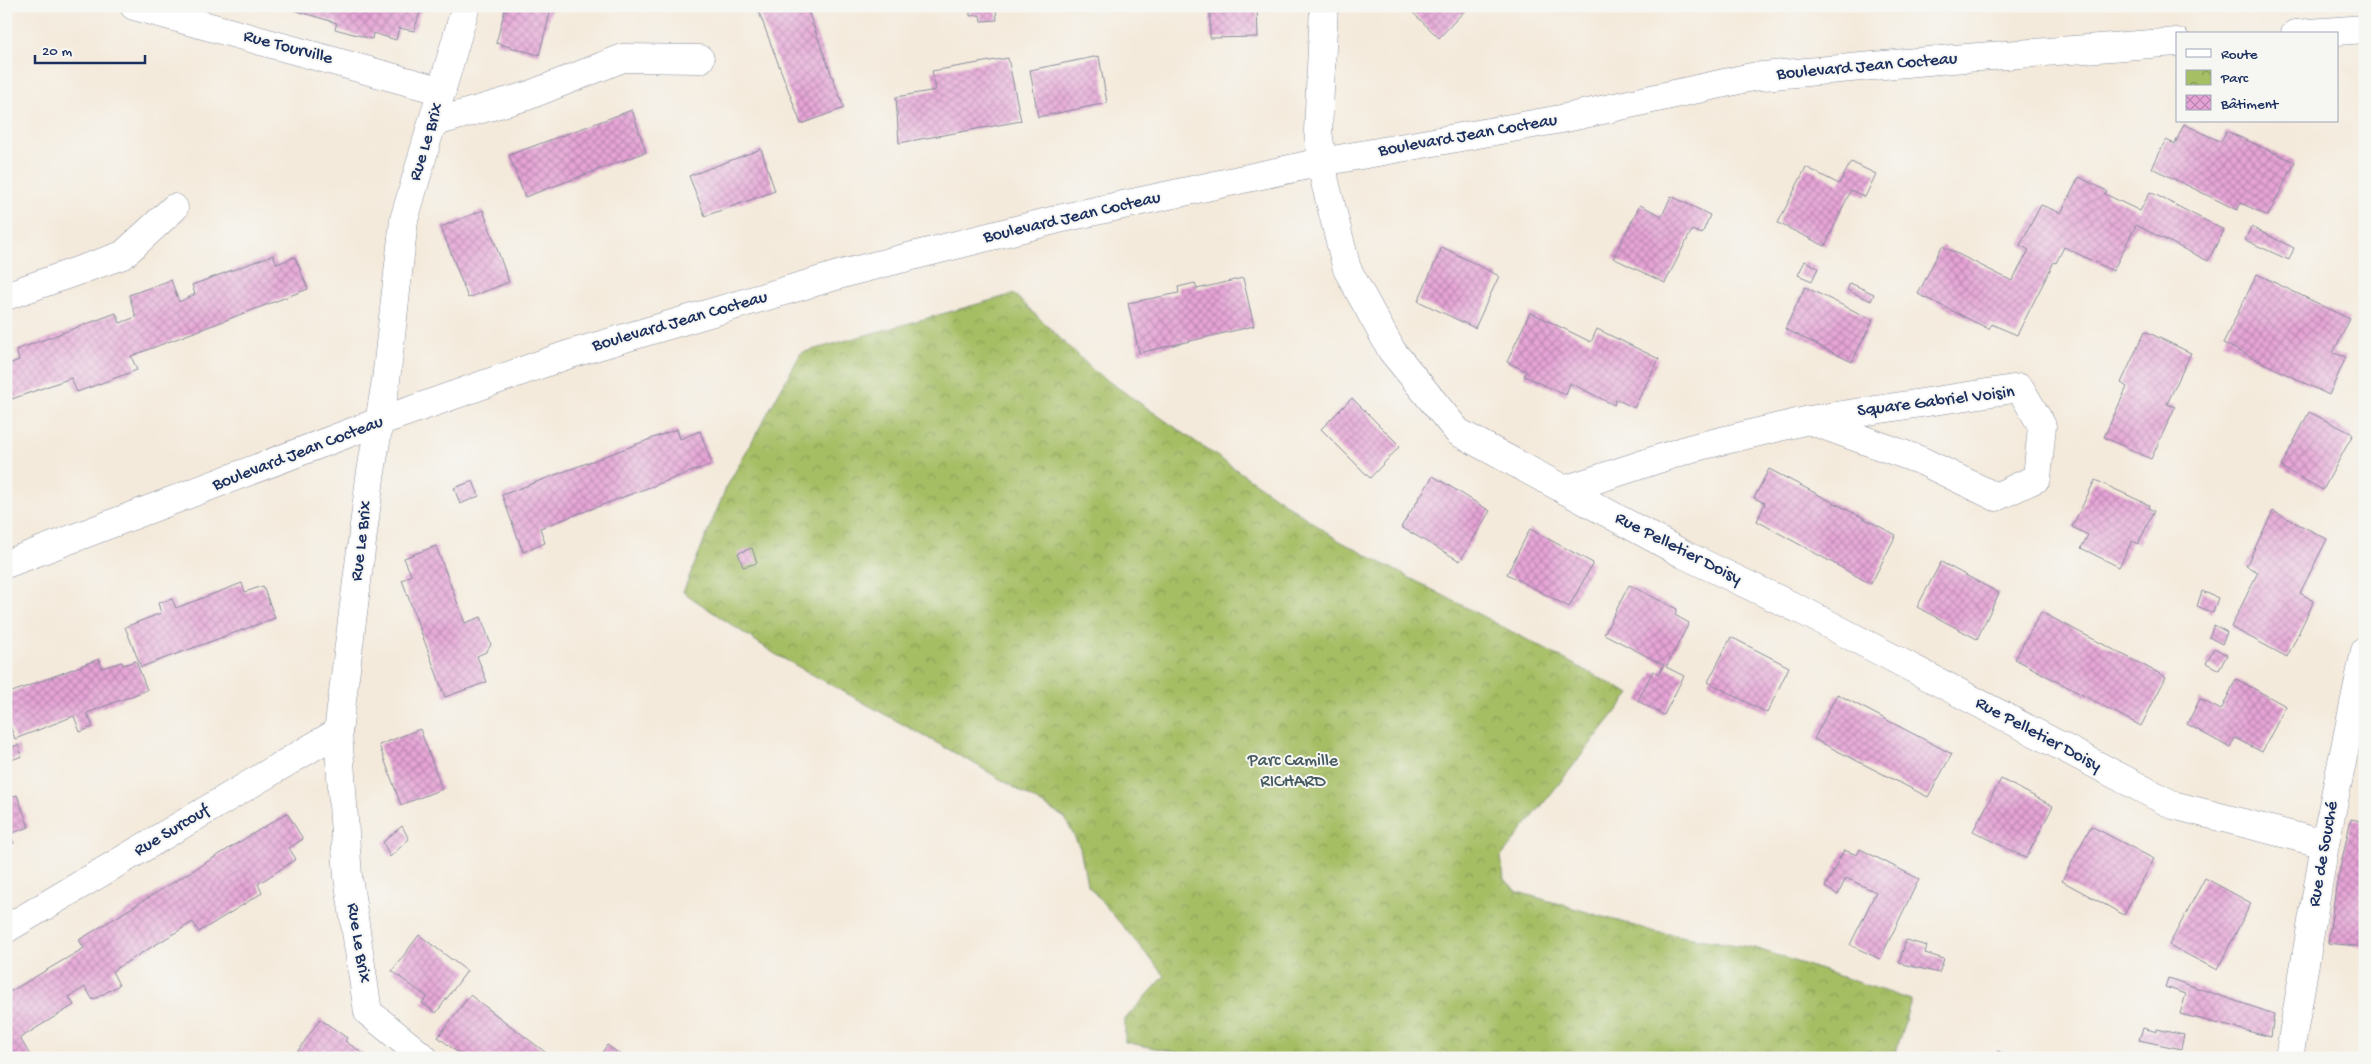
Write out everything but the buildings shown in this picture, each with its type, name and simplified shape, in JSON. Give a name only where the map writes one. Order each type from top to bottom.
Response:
[{"type":"street","name":"Rue Tourville","points":[[134,6],[442,91]]},
{"type":"street","name":"Rue Le Brix","points":[[424,1058],[368,1012],[348,877],[338,732],[378,422],[386,380],[404,220],[466,6]]},
{"type":"street","name":"Rue Pelletier Doisy","points":[[1324,6],[1318,131],[1325,182],[1348,268],[1392,351],[1458,432],[1685,555],[1807,613],[2173,805],[2325,844]]},
{"type":"street","points":[[2318,32],[2365,28]]},
{"type":"street","name":"Boulevard Jean Cocteau","points":[[6,564],[378,422],[567,355],[849,272],[1063,218],[1322,162],[1561,119],[1752,77],[1939,60],[2176,42]]},
{"type":"street","points":[[432,122],[526,96],[623,58],[700,59]]},
{"type":"street","points":[[6,296],[123,255],[174,208]]},
{"type":"street","name":"Square Gabriel Voisin","points":[[1564,490],[1692,448],[1809,420],[2020,388],[2042,426],[2037,478],[1996,497],[1922,461],[1809,420]]},
{"type":"street","name":"Rue de Souché","points":[[2289,1058],[2325,844],[2365,651]]},
{"type":"street","name":"Rue Surcouf","points":[[6,930],[338,732]]},
{"type":"green space","name":"Parc Camille RICHARD","points":[[1014,294],[1095,372],[1338,540],[1630,694],[1501,857],[1504,879],[1518,892],[1656,932],[1755,948],[1911,1000],[1894,1058],[1203,1058],[1125,1042],[1125,1019],[1165,976],[1087,884],[1080,848],[1065,818],[975,764],[775,654],[683,592],[726,488],[801,353]]}]
